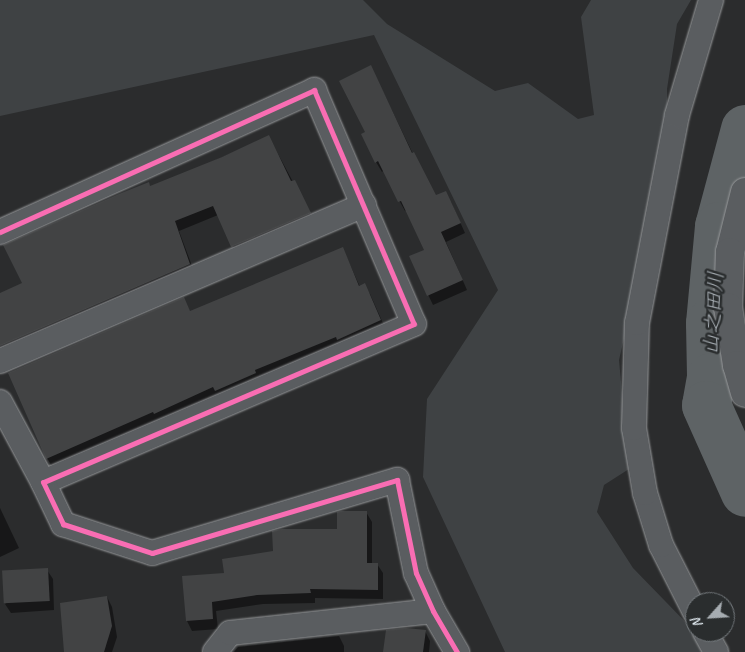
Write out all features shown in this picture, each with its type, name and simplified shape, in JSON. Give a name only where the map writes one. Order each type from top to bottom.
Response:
[{"type":"street","points":[[685,592],[661,545],[645,493],[634,428],[637,323],[677,115],[711,0]]},
{"type":"street","points":[[0,232],[314,90],[414,324],[43,482]]},
{"type":"street","points":[[745,192],[730,252],[728,307],[745,393]]},
{"type":"street","points":[[0,361],[364,205]]},
{"type":"street","points":[[0,402],[43,482],[63,524],[152,553],[397,480],[416,573],[433,611],[457,652]]},
{"type":"street","points":[[215,652],[230,633],[433,611]]},
{"type":"shaded area","points":[[0,0],[363,0],[387,24],[495,91],[528,83],[578,119],[594,115],[581,17],[591,0],[691,0],[677,24],[667,89],[668,148],[619,360],[629,469],[604,485],[597,512],[633,568],[685,622],[685,642],[702,642],[708,652],[505,652],[423,477],[427,399],[498,290],[374,35],[0,116]]},
{"type":"building","points":[[371,65],[412,153],[414,152],[436,195],[446,191],[461,223],[441,232],[463,280],[427,296],[409,256],[424,250],[401,201],[398,202],[378,161],[375,163],[361,134],[365,132],[339,81]]},
{"type":"building","points":[[269,135],[291,181],[295,180],[311,213],[231,247],[213,206],[175,221],[190,264],[0,346],[0,293],[22,283],[3,245],[119,194],[149,182],[150,186],[222,157]]},
{"type":"building","points":[[343,247],[359,286],[365,283],[381,320],[337,340],[336,337],[255,370],[256,373],[215,391],[213,387],[46,459],[8,373],[184,297],[190,311]]},
{"type":"building","points":[[367,511],[367,563],[378,563],[378,590],[310,589],[311,593],[257,595],[212,602],[213,619],[186,621],[182,576],[224,573],[222,559],[273,551],[272,531],[282,529],[337,529],[337,512]]},
{"type":"building","points":[[48,568],[50,601],[4,603],[2,570]]},
{"type":"building","points":[[107,596],[112,626],[104,652],[64,652],[60,603]]},
{"type":"building","points":[[406,628],[426,630],[423,652],[383,652],[386,630]]},
{"type":"waterway","name":"山之田川","points":[[745,129],[719,226],[710,323],[711,377],[706,405],[745,492]]},
{"type":"cycle path","points":[[0,232],[314,90],[414,324],[43,482],[63,524],[152,553],[397,480],[416,573],[433,611],[457,652]]}]
